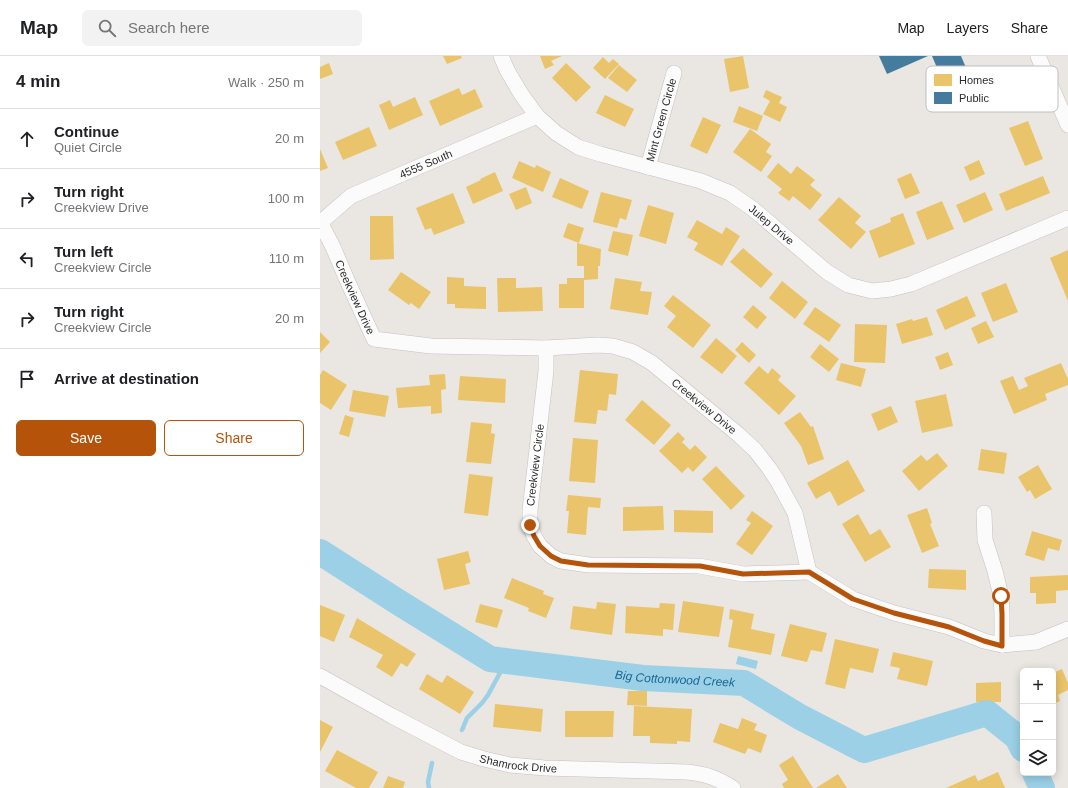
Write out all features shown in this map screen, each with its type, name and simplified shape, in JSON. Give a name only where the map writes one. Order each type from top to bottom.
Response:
[{"type":"street","name":"Julep Drive","points":[[501,56],[507,70],[521,94],[537,116],[556,133],[578,147],[702,182],[730,192],[753,209],[827,272],[848,285],[872,291],[891,289],[911,284],[1068,218]]},
{"type":"street","points":[[1038,56],[1042,66]]},
{"type":"street","name":"Mint Green Circle","points":[[648,167],[674,73]]},
{"type":"street","points":[[1058,102],[1068,125]]},
{"type":"street","name":"4555 South","points":[[320,222],[351,196],[537,116]]},
{"type":"street","name":"Creekview Drive","points":[[320,222],[374,339],[431,346],[546,348],[598,345],[613,346],[633,352],[652,363],[739,435],[755,450],[770,468],[795,513],[809,572]]},
{"type":"street","name":"Creekview Circle","points":[[546,348],[546,371],[530,510],[530,525],[540,546],[551,556],[561,561],[588,565],[700,566],[743,574],[809,572]]},
{"type":"street","points":[[984,513],[986,540],[1001,596],[1002,646]]},
{"type":"street","points":[[809,572],[853,599],[894,613],[949,627],[984,641],[1002,646],[1036,642],[1068,629]]},
{"type":"street","name":"Shamrock Drive","points":[[320,676],[461,752],[484,759],[510,765],[546,768],[644,770],[698,773],[724,782],[733,788]]},
{"type":"water","points":[[738,656],[758,661],[756,669],[736,664]]},
{"type":"building: Homes","points":[[443,56],[461,56],[462,58],[447,64]]},
{"type":"building: Homes","points":[[540,56],[562,56],[551,61],[554,65],[545,69]]},
{"type":"building: Homes","points":[[743,56],[749,88],[730,92],[724,59]]},
{"type":"building: Homes","points":[[603,57],[609,63],[613,59],[619,64],[605,79],[593,68]]},
{"type":"building: Homes","points":[[329,63],[333,74],[320,79],[320,67]]},
{"type":"building: Homes","points":[[566,63],[591,87],[576,102],[552,78]]},
{"type":"building: Homes","points":[[619,65],[637,80],[627,92],[608,78]]},
{"type":"building: Homes","points":[[459,88],[462,95],[475,89],[483,107],[440,126],[429,101]]},
{"type":"building: Homes","points":[[766,90],[782,97],[779,103],[787,107],[780,122],[763,114],[770,101],[763,97]]},
{"type":"building: Homes","points":[[605,95],[634,109],[625,127],[596,113]]},
{"type":"building: Homes","points":[[415,97],[423,115],[389,130],[379,105],[390,100],[393,107]]},
{"type":"building: Homes","points":[[739,106],[763,116],[757,131],[733,122]]},
{"type":"building: Homes","points":[[703,117],[721,125],[707,154],[690,146]]},
{"type":"building: Homes","points":[[1028,121],[1043,159],[1025,166],[1009,128]]},
{"type":"building: Homes","points":[[369,127],[377,146],[343,160],[335,142]]},
{"type":"building: Homes","points":[[750,129],[771,144],[766,152],[772,156],[761,172],[733,152]]},
{"type":"building: Homes","points":[[320,149],[328,168],[320,171]]},
{"type":"building: Homes","points":[[979,160],[985,174],[970,181],[964,167]]},
{"type":"building: Homes","points":[[519,161],[535,168],[536,165],[551,172],[543,192],[512,178]]},
{"type":"building: Homes","points":[[778,163],[791,174],[797,166],[815,180],[810,185],[822,195],[810,210],[793,196],[789,201],[778,193],[782,189],[767,177]]},
{"type":"building: Homes","points":[[495,172],[503,191],[473,204],[466,187]]},
{"type":"building: Homes","points":[[911,173],[920,193],[905,199],[897,179]]},
{"type":"building: Homes","points":[[1043,176],[1050,193],[1006,211],[999,194]]},
{"type":"building: Homes","points":[[560,178],[589,191],[582,209],[552,197]]},
{"type":"building: Homes","points":[[526,187],[532,203],[516,210],[509,194]]},
{"type":"building: Homes","points":[[601,192],[632,200],[626,220],[620,218],[617,228],[593,222]]},
{"type":"building: Homes","points":[[985,192],[993,210],[964,223],[956,205]]},
{"type":"building: Homes","points":[[453,193],[465,223],[434,235],[431,228],[425,230],[416,208]]},
{"type":"building: Homes","points":[[839,197],[861,216],[855,223],[866,232],[851,249],[818,220]]},
{"type":"building: Homes","points":[[942,201],[954,229],[927,240],[916,212]]},
{"type":"building: Homes","points":[[648,205],[674,213],[666,244],[639,236]]},
{"type":"building: Homes","points":[[903,213],[915,244],[879,258],[869,231],[891,222],[890,218]]},
{"type":"building: Homes","points":[[370,216],[393,216],[394,259],[370,260]]},
{"type":"building: Homes","points":[[697,220],[722,234],[726,227],[740,236],[722,266],[694,250],[698,243],[687,237]]},
{"type":"building: Homes","points":[[568,223],[584,228],[579,243],[563,237]]},
{"type":"building: Homes","points":[[613,231],[633,235],[628,256],[608,251]]},
{"type":"building: Homes","points":[[577,243],[601,249],[600,266],[598,266],[598,279],[584,280],[584,308],[559,308],[559,284],[567,284],[567,278],[584,278],[584,266],[577,266]]},
{"type":"building: Homes","points":[[743,248],[773,274],[761,288],[730,262]]},
{"type":"building: Homes","points":[[1068,250],[1068,301],[1050,258]]},
{"type":"building: Homes","points":[[401,272],[431,292],[419,309],[411,303],[409,305],[388,290]]},
{"type":"building: Homes","points":[[447,277],[464,278],[464,286],[486,287],[486,309],[455,308],[455,304],[447,304]]},
{"type":"building: Homes","points":[[497,278],[516,278],[516,288],[542,287],[543,311],[498,312]]},
{"type":"building: Homes","points":[[615,278],[642,282],[640,291],[652,292],[648,315],[610,309]]},
{"type":"building: Homes","points":[[782,281],[808,302],[795,319],[769,298]]},
{"type":"building: Homes","points":[[1006,283],[1018,312],[993,322],[981,293]]},
{"type":"building: Homes","points":[[673,295],[711,325],[693,348],[667,327],[676,316],[664,306]]},
{"type":"building: Homes","points":[[967,296],[976,316],[945,330],[936,310]]},
{"type":"building: Homes","points":[[753,305],[767,317],[757,329],[743,317]]},
{"type":"building: Homes","points":[[815,307],[841,325],[829,342],[803,324]]},
{"type":"building: Homes","points":[[927,317],[933,335],[902,344],[896,324],[912,319],[913,321]]},
{"type":"building: Homes","points":[[986,321],[994,337],[978,344],[971,328]]},
{"type":"building: Homes","points":[[855,324],[887,325],[885,363],[854,362]]},
{"type":"building: Homes","points":[[320,332],[330,342],[320,353]]},
{"type":"building: Homes","points":[[716,338],[737,356],[722,374],[700,357]]},
{"type":"building: Homes","points":[[742,342],[756,355],[749,363],[735,350]]},
{"type":"building: Homes","points":[[820,344],[839,359],[829,372],[810,357]]},
{"type":"building: Homes","points":[[948,352],[953,365],[940,370],[935,357]]},
{"type":"building: Homes","points":[[841,363],[866,369],[861,387],[836,380]]},
{"type":"building: Homes","points":[[1061,363],[1068,379],[1068,385],[1045,394],[1047,400],[1014,414],[1000,381],[1013,376],[1019,390],[1028,386],[1024,378]]},
{"type":"building: Homes","points":[[759,366],[768,374],[772,368],[781,376],[778,380],[796,396],[779,415],[744,383]]},
{"type":"building: Homes","points":[[323,370],[347,385],[331,410],[320,403],[320,375]]},
{"type":"building: Homes","points":[[580,370],[618,374],[616,395],[609,394],[607,411],[598,410],[596,424],[574,422]]},
{"type":"building: Homes","points":[[445,374],[446,389],[441,390],[442,413],[431,414],[431,406],[398,408],[396,388],[430,385],[429,375]]},
{"type":"building: Homes","points":[[460,376],[506,379],[505,403],[458,400]]},
{"type":"building: Homes","points":[[353,390],[389,396],[385,417],[349,411]]},
{"type":"building: Homes","points":[[946,394],[953,426],[922,433],[915,401]]},
{"type":"building: Homes","points":[[642,400],[671,425],[654,445],[625,420]]},
{"type":"building: Homes","points":[[891,406],[898,422],[878,431],[871,414]]},
{"type":"building: Homes","points":[[800,412],[811,427],[813,426],[824,459],[808,465],[801,446],[784,423]]},
{"type":"building: Homes","points":[[345,415],[354,418],[349,437],[339,434]]},
{"type":"building: Homes","points":[[471,422],[492,424],[491,433],[495,434],[491,464],[466,462]]},
{"type":"building: Homes","points":[[678,432],[685,439],[682,442],[690,450],[695,445],[707,457],[693,472],[688,467],[682,473],[659,451]]},
{"type":"building: Homes","points":[[573,438],[598,440],[595,483],[569,481]]},
{"type":"building: Homes","points":[[981,449],[1007,453],[1004,474],[978,470]]},
{"type":"building: Homes","points":[[937,453],[948,466],[919,491],[902,471],[921,455],[927,461]]},
{"type":"building: Homes","points":[[848,460],[865,491],[838,506],[830,491],[816,499],[807,483]]},
{"type":"building: Homes","points":[[1038,465],[1052,489],[1035,499],[1030,490],[1027,492],[1018,477]]},
{"type":"building: Homes","points":[[716,466],[745,496],[731,510],[702,479]]},
{"type":"building: Homes","points":[[469,474],[493,477],[488,516],[464,513]]},
{"type":"building: Homes","points":[[568,495],[601,498],[600,508],[588,507],[586,535],[567,533],[569,511],[566,511]]},
{"type":"building: Homes","points":[[663,506],[664,530],[623,531],[623,507]]},
{"type":"building: Homes","points":[[927,508],[932,523],[930,524],[939,546],[922,553],[907,515]]},
{"type":"building: Homes","points":[[674,510],[713,511],[713,533],[674,532]]},
{"type":"building: Homes","points":[[752,511],[773,526],[752,555],[736,544],[751,523],[746,520]]},
{"type":"building: Homes","points":[[858,514],[870,535],[880,529],[891,547],[865,562],[842,524]]},
{"type":"building: Homes","points":[[1032,531],[1062,540],[1059,551],[1048,548],[1044,561],[1025,555]]},
{"type":"building: Homes","points":[[468,551],[471,562],[465,564],[470,584],[444,590],[437,559]]},
{"type":"building: Homes","points":[[929,569],[966,570],[966,590],[928,588]]},
{"type":"building: Homes","points":[[1068,575],[1068,590],[1056,591],[1056,603],[1036,604],[1036,593],[1030,593],[1030,577]]},
{"type":"building: Homes","points":[[512,578],[544,591],[543,594],[554,598],[546,618],[528,611],[529,608],[504,598]]},
{"type":"building: Homes","points":[[683,601],[724,607],[719,637],[678,632]]},
{"type":"building: Homes","points":[[597,602],[616,604],[612,635],[570,629],[573,606],[596,609]]},
{"type":"building: Homes","points":[[660,603],[675,604],[673,630],[663,629],[663,636],[625,633],[626,606],[659,608]]},
{"type":"building: Homes","points":[[480,604],[503,610],[497,628],[475,622]]},
{"type":"building: Homes","points":[[320,605],[345,615],[334,642],[320,636]]},
{"type":"building: Homes","points":[[730,609],[754,614],[751,629],[775,634],[771,655],[728,647],[733,620],[729,619]]},
{"type":"building: Homes","points":[[357,618],[416,654],[407,667],[401,663],[392,677],[376,667],[383,655],[349,637]]},
{"type":"building: Homes","points":[[790,624],[827,633],[822,652],[811,650],[807,662],[781,656]]},
{"type":"building: Homes","points":[[835,639],[879,649],[873,673],[850,668],[845,689],[825,684]]},
{"type":"building: Homes","points":[[893,652],[933,661],[927,686],[897,679],[900,668],[890,666]]},
{"type":"building: Homes","points":[[1062,669],[1068,683],[1068,690],[1058,695],[1060,701],[1056,703],[1056,672]]},
{"type":"building: Homes","points":[[427,674],[442,683],[447,675],[474,692],[460,714],[419,689]]},
{"type":"building: Homes","points":[[1001,682],[1001,702],[976,702],[976,683]]},
{"type":"building: Homes","points":[[628,691],[647,691],[647,706],[627,705]]},
{"type":"building: Homes","points":[[495,704],[543,709],[541,732],[493,727]]},
{"type":"building: Homes","points":[[634,706],[692,709],[690,742],[677,741],[677,744],[650,743],[650,736],[633,736]]},
{"type":"building: Homes","points":[[565,711],[614,711],[613,737],[565,737]]},
{"type":"building: Homes","points":[[742,718],[757,724],[754,730],[767,735],[761,753],[748,748],[745,754],[713,742],[720,723],[738,729]]},
{"type":"building: Homes","points":[[320,720],[333,727],[320,752]]},
{"type":"building: Homes","points":[[337,750],[378,772],[369,788],[356,788],[325,771]]},
{"type":"building: Homes","points":[[793,756],[813,788],[784,788],[782,784],[788,780],[779,765]]},
{"type":"building: Homes","points":[[998,772],[1005,788],[946,788],[975,775],[978,781]]},
{"type":"building: Homes","points":[[838,774],[847,788],[816,788]]},
{"type":"building: Homes","points":[[388,776],[405,782],[403,788],[383,788]]},
{"type":"building: Public","points":[[879,56],[928,56],[887,74]]},
{"type":"building: Public","points":[[932,56],[961,56],[965,66],[936,66]]},
{"type":"waterway","name":"Big Cottonwood Creek","points":[[320,552],[490,659],[643,678],[744,683],[800,717],[864,750],[987,713],[1017,737],[1020,743]]},
{"type":"waterway","points":[[462,730],[467,718],[488,695],[501,671],[504,661]]},
{"type":"waterway","points":[[429,788],[428,782],[432,763]]},
{"type":"waterway","name":"Big Cottonwood Creek","points":[[1036,776],[1042,788]]},
{"type":"route","points":[[530,525],[540,546],[551,556],[561,561],[588,565],[700,566],[743,574],[809,572],[853,599],[894,613],[949,627],[984,641],[1002,646],[1001,596]]}]
